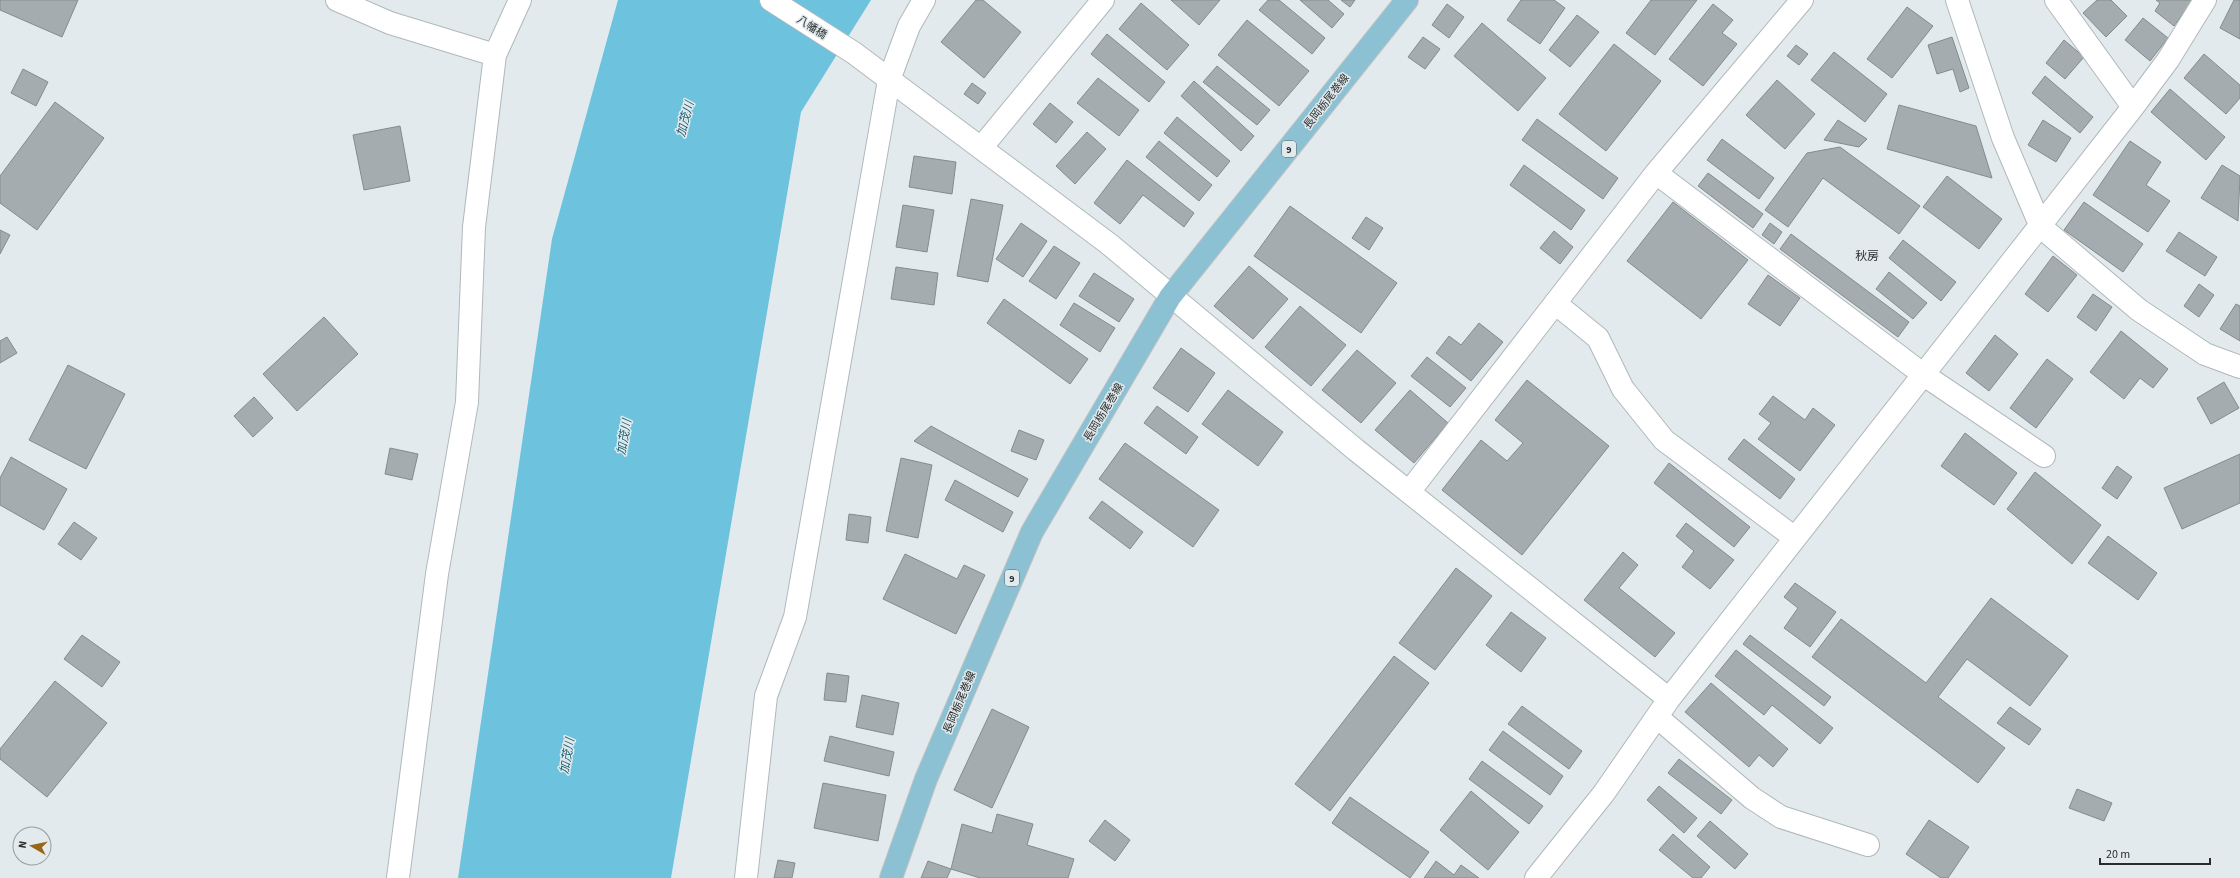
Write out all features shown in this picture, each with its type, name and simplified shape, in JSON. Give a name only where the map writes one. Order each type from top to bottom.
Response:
[{"type":"main road","name":"長岡栃尾巻線","points":[[891,878],[926,779],[1032,532],[1170,297],[1407,0]]},
{"type":"street","points":[[337,0],[390,23],[495,55]]},
{"type":"street","points":[[398,878],[437,574],[467,402],[474,227],[495,55],[520,0]]},
{"type":"street","name":"八幡橋","points":[[771,0],[854,53],[1109,244],[1170,297],[1409,492],[1669,700]]},
{"type":"street","points":[[746,878],[766,696],[796,617],[889,80],[909,26],[924,0]]},
{"type":"street","points":[[981,148],[1103,0]]},
{"type":"street","points":[[1409,492],[1656,173],[1802,0]]},
{"type":"street","points":[[1956,0],[2003,138],[2041,227],[2139,310],[2204,354],[2240,367]]},
{"type":"street","points":[[2056,0],[2133,107]]},
{"type":"street","points":[[1536,878],[1604,793],[1669,700],[2041,227],[2133,107],[2168,60],[2205,0]]},
{"type":"street","points":[[1656,173],[1924,375],[2044,456]]},
{"type":"street","points":[[1555,303],[1598,338],[1623,389],[1664,440],[1795,538]]},
{"type":"street","points":[[1657,717],[1752,798],[1781,817],[1868,845]]},
{"type":"water","name":"加茂川","points":[[618,0],[871,0],[801,112],[671,878],[458,878],[552,239]]},
{"type":"building","points":[[0,0],[78,0],[62,37],[0,10]]},
{"type":"building","points":[[976,0],[983,0],[1021,32],[984,78],[941,42]]},
{"type":"building","points":[[1171,0],[1220,0],[1199,25]]},
{"type":"building","points":[[1268,0],[1279,0],[1325,38],[1312,54],[1259,10]]},
{"type":"building","points":[[1300,0],[1328,0],[1344,14],[1332,28]]},
{"type":"building","points":[[1341,0],[1355,0],[1350,7]]},
{"type":"building","points":[[1521,0],[1554,0],[1565,8],[1540,44],[1507,20]]},
{"type":"building","points":[[1651,0],[1697,0],[1655,55],[1626,33]]},
{"type":"building","points":[[2097,0],[2111,0],[2127,16],[2106,37],[2083,13]]},
{"type":"building","points":[[2156,0],[2193,0],[2174,26],[2155,11],[2160,3]]},
{"type":"building","points":[[2234,0],[2240,0],[2240,39],[2220,28]]},
{"type":"building","points":[[1141,3],[1189,45],[1167,70],[1119,29]]},
{"type":"building","points":[[1447,4],[1464,17],[1449,38],[1432,25]]},
{"type":"building","points":[[1713,4],[1733,20],[1722,33],[1737,44],[1703,86],[1669,59]]},
{"type":"building","points":[[1907,7],[1933,26],[1892,78],[1867,59]]},
{"type":"building","points":[[1577,15],[1599,32],[1570,67],[1549,50]]},
{"type":"building","points":[[2143,18],[2168,38],[2150,61],[2125,40]]},
{"type":"building","points":[[1247,20],[1309,71],[1279,106],[1218,55]]},
{"type":"building","points":[[1482,23],[1546,78],[1518,111],[1454,56]]},
{"type":"building","points":[[1107,34],[1165,82],[1149,102],[1091,54]]},
{"type":"building","points":[[1423,37],[1440,49],[1425,69],[1408,57]]},
{"type":"building","points":[[1952,37],[1969,88],[1960,92],[1953,69],[1937,74],[1928,45]]},
{"type":"building","points":[[2064,40],[2084,57],[2065,79],[2046,63]]},
{"type":"building","points":[[1614,44],[1661,81],[1606,151],[1559,114]]},
{"type":"building","points":[[1796,45],[1808,54],[1799,65],[1787,56]]},
{"type":"building","points":[[1834,52],[1887,94],[1865,122],[1811,80]]},
{"type":"building","points":[[2204,54],[2240,85],[2240,98],[2226,114],[2184,78]]},
{"type":"building","points":[[1217,66],[1270,110],[1257,125],[1203,82]]},
{"type":"building","points":[[23,69],[48,82],[36,106],[11,93]]},
{"type":"building","points":[[2045,76],[2093,117],[2080,133],[2032,93]]},
{"type":"building","points":[[1098,78],[1139,110],[1119,136],[1077,103]]},
{"type":"building","points":[[1777,80],[1815,114],[1785,149],[1746,115]]},
{"type":"building","points":[[1194,81],[1254,136],[1241,151],[1181,96]]},
{"type":"building","points":[[972,83],[986,93],[978,104],[964,94]]},
{"type":"building","points":[[2170,89],[2225,137],[2206,160],[2151,112]]},
{"type":"building","points":[[55,102],[104,138],[37,230],[0,203],[0,176]]},
{"type":"building","points":[[1050,103],[1073,122],[1056,143],[1033,124]]},
{"type":"building","points":[[1899,105],[1976,126],[1992,178],[1887,149]]},
{"type":"building","points":[[1177,117],[1230,161],[1217,177],[1164,133]]},
{"type":"building","points":[[1537,119],[1618,178],[1603,199],[1522,140]]},
{"type":"building","points":[[1838,120],[1867,139],[1859,147],[1824,140]]},
{"type":"building","points":[[2043,120],[2071,138],[2056,162],[2028,145]]},
{"type":"building","points":[[400,126],[410,181],[364,190],[353,135]]},
{"type":"building","points":[[1087,132],[1106,149],[1075,184],[1056,166]]},
{"type":"building","points":[[1722,139],[1774,178],[1759,199],[1707,160]]},
{"type":"building","points":[[1159,141],[1212,185],[1199,201],[1146,157]]},
{"type":"building","points":[[2130,141],[2161,162],[2146,185],[2170,201],[2148,232],[2093,195]]},
{"type":"building","points":[[1840,147],[1920,206],[1899,234],[1823,178],[1788,227],[1765,210],[1807,153]]},
{"type":"building","points":[[914,156],[956,162],[952,194],[909,187]]},
{"type":"building","points":[[1127,160],[1194,213],[1184,227],[1143,195],[1120,224],[1094,203]]},
{"type":"building","points":[[1524,165],[1585,210],[1571,230],[1510,185]]},
{"type":"building","points":[[2222,165],[2240,176],[2238,221],[2201,198]]},
{"type":"building","points":[[1708,173],[1763,214],[1753,228],[1698,186]]},
{"type":"building","points":[[1947,176],[2002,219],[1979,249],[1923,207]]},
{"type":"building","points":[[971,199],[1003,205],[988,282],[957,276]]},
{"type":"building","points":[[1673,202],[1748,260],[1701,319],[1627,261]]},
{"type":"building","points":[[2084,202],[2143,244],[2123,272],[2064,230]]},
{"type":"building","points":[[903,205],[934,210],[927,252],[896,247]]},
{"type":"building","points":[[1290,206],[1397,283],[1361,333],[1254,256]]},
{"type":"building","points":[[1366,217],[1383,228],[1369,250],[1352,238]]},
{"type":"building","points":[[1021,223],[1047,241],[1023,277],[996,259]]},
{"type":"building","points":[[1770,223],[1782,232],[1774,244],[1762,235]]},
{"type":"building","points":[[0,230],[10,235],[0,254]]},
{"type":"building","points":[[1554,231],[1573,247],[1560,264],[1540,248]]},
{"type":"building","points":[[2179,232],[2217,257],[2205,276],[2166,251]]},
{"type":"building","points":[[1791,234],[1909,322],[1898,337],[1780,249]]},
{"type":"building","points":[[1903,240],[1956,282],[1941,301],[1889,258]]},
{"type":"building","points":[[1054,246],[1080,263],[1056,299],[1029,281]]},
{"type":"building","points":[[2053,256],[2077,275],[2048,312],[2025,294]]},
{"type":"building","points":[[1249,266],[1288,299],[1253,339],[1214,306]]},
{"type":"building","points":[[896,267],[938,273],[934,305],[891,299]]},
{"type":"building","points":[[1889,272],[1927,303],[1913,319],[1876,289]]},
{"type":"building","points":[[1094,273],[1134,299],[1119,322],[1079,296]]},
{"type":"building","points":[[1768,275],[1800,298],[1780,326],[1748,304]]},
{"type":"building","points":[[2199,284],[2214,295],[2199,317],[2184,306]]},
{"type":"building","points":[[2093,294],[2112,307],[2096,331],[2077,317]]},
{"type":"building","points":[[1004,299],[1088,359],[1070,384],[987,323]]},
{"type":"building","points":[[1074,303],[1115,328],[1100,352],[1060,325]]},
{"type":"building","points":[[2236,304],[2240,306],[2240,341],[2220,329]]},
{"type":"building","points":[[1300,306],[1346,345],[1311,386],[1265,347]]},
{"type":"building","points":[[324,317],[358,354],[297,411],[263,374]]},
{"type":"building","points":[[1479,323],[1503,342],[1471,381],[1436,353],[1449,336],[1461,345]]},
{"type":"building","points":[[2121,331],[2168,369],[2153,388],[2140,378],[2124,399],[2090,372]]},
{"type":"building","points":[[1995,335],[2018,354],[1989,391],[1966,373]]},
{"type":"building","points":[[7,337],[17,353],[0,363],[0,341]]},
{"type":"building","points":[[1181,348],[1215,373],[1188,412],[1153,388]]},
{"type":"building","points":[[1357,350],[1396,383],[1361,423],[1322,390]]},
{"type":"building","points":[[1427,357],[1466,388],[1450,407],[1411,376]]},
{"type":"building","points":[[2047,359],[2073,379],[2036,428],[2010,408]]},
{"type":"building","points":[[68,365],[125,394],[86,469],[29,440]]},
{"type":"building","points":[[1527,380],[1609,446],[1522,555],[1442,490],[1481,440],[1507,461],[1523,443],[1495,420]]},
{"type":"building","points":[[2224,382],[2239,408],[2211,424],[2197,398]]},
{"type":"building","points":[[1228,390],[1283,432],[1258,466],[1202,424]]},
{"type":"building","points":[[1410,390],[1448,423],[1414,463],[1375,430]]},
{"type":"building","points":[[1773,396],[1805,420],[1813,408],[1835,425],[1800,471],[1758,439],[1771,423],[1759,414]]},
{"type":"building","points":[[254,397],[273,418],[253,437],[234,416]]},
{"type":"building","points":[[1157,406],[1198,437],[1186,454],[1144,423]]},
{"type":"building","points":[[931,426],[1028,479],[1018,497],[914,441]]},
{"type":"building","points":[[1019,430],[1044,440],[1036,460],[1011,451]]},
{"type":"building","points":[[1965,433],[2017,473],[1994,505],[1941,466]]},
{"type":"building","points":[[1744,439],[1795,479],[1780,499],[1728,459]]},
{"type":"building","points":[[1125,443],[1219,510],[1193,547],[1099,479]]},
{"type":"building","points":[[390,448],[418,454],[412,480],[385,474]]},
{"type":"building","points":[[2240,454],[2240,503],[2182,529],[2164,488]]},
{"type":"building","points":[[11,457],[67,489],[44,530],[0,505],[0,478]]},
{"type":"building","points":[[901,458],[932,465],[918,538],[886,531]]},
{"type":"building","points":[[1669,463],[1750,527],[1734,547],[1654,483]]},
{"type":"building","points":[[2117,466],[2132,477],[2117,499],[2102,488]]},
{"type":"building","points":[[2035,472],[2101,525],[2072,564],[2007,509]]},
{"type":"building","points":[[955,480],[1013,512],[1003,532],[945,500]]},
{"type":"building","points":[[1102,501],[1143,532],[1130,549],[1089,518]]},
{"type":"building","points":[[849,514],[871,517],[868,543],[846,540]]},
{"type":"building","points":[[74,522],[97,538],[81,560],[58,544]]},
{"type":"building","points":[[1686,523],[1734,560],[1710,589],[1682,567],[1694,551],[1676,536]]},
{"type":"building","points":[[2108,536],[2157,573],[2138,600],[2088,563]]},
{"type":"building","points":[[1623,552],[1638,565],[1619,588],[1675,633],[1655,657],[1584,600]]},
{"type":"building","points":[[905,554],[957,579],[964,565],[985,575],[956,634],[883,599]]},
{"type":"building","points":[[1456,568],[1492,596],[1435,670],[1399,643]]},
{"type":"building","points":[[1795,583],[1836,612],[1810,647],[1784,628],[1798,608],[1784,597]]},
{"type":"building","points":[[1991,598],[2068,656],[2030,706],[1967,659],[1938,697],[2005,748],[1978,783],[1812,657],[1841,619],[1926,683]]},
{"type":"building","points":[[1511,612],[1546,638],[1521,672],[1486,645]]},
{"type":"building","points":[[82,635],[120,662],[102,687],[64,659]]},
{"type":"building","points":[[1750,635],[1831,697],[1824,706],[1743,644]]},
{"type":"building","points":[[1736,650],[1833,728],[1820,744],[1772,705],[1764,715],[1715,676]]},
{"type":"building","points":[[1394,656],[1429,683],[1330,811],[1295,784]]},
{"type":"building","points":[[827,673],[849,676],[846,702],[824,700]]},
{"type":"building","points":[[55,681],[107,723],[47,797],[0,759],[0,749]]},
{"type":"building","points":[[1711,683],[1788,749],[1773,767],[1759,755],[1749,767],[1685,712]]},
{"type":"building","points":[[862,695],[899,703],[893,735],[856,727]]},
{"type":"building","points":[[1522,706],[1582,751],[1569,769],[1508,724]]},
{"type":"building","points":[[2010,707],[2041,729],[2029,745],[1997,723]]},
{"type":"building","points":[[992,709],[1029,727],[992,808],[954,790]]},
{"type":"building","points":[[1503,731],[1563,776],[1550,795],[1489,750]]},
{"type":"building","points":[[830,736],[894,752],[889,776],[824,761]]},
{"type":"building","points":[[1679,759],[1732,800],[1721,814],[1668,773]]},
{"type":"building","points":[[1482,761],[1543,806],[1529,824],[1469,779]]},
{"type":"building","points":[[823,783],[886,795],[878,841],[814,828]]},
{"type":"building","points":[[1659,786],[1697,818],[1684,833],[1647,800]]},
{"type":"building","points":[[2077,789],[2112,803],[2104,821],[2069,808]]},
{"type":"building","points":[[1471,791],[1519,832],[1488,870],[1440,830]]},
{"type":"building","points":[[1350,797],[1429,852],[1410,878],[1332,823]]},
{"type":"building","points":[[997,814],[1033,824],[1027,845],[1074,859],[1068,878],[980,878],[951,869],[962,824],[992,833]]},
{"type":"building","points":[[1105,820],[1130,840],[1115,861],[1089,841]]},
{"type":"building","points":[[1929,820],[1969,847],[1948,878],[1941,878],[1906,854]]},
{"type":"building","points":[[1710,821],[1748,854],[1735,869],[1697,836]]},
{"type":"building","points":[[1673,834],[1710,867],[1701,878],[1693,878],[1659,850]]},
{"type":"building","points":[[778,860],[795,863],[792,878],[774,878]]},
{"type":"building","points":[[928,861],[951,869],[947,878],[921,878]]},
{"type":"building","points":[[1436,861],[1454,875],[1461,865],[1479,878],[1424,878]]},
{"type":"district","name":"秋房","points":[[1867,256]]}]
